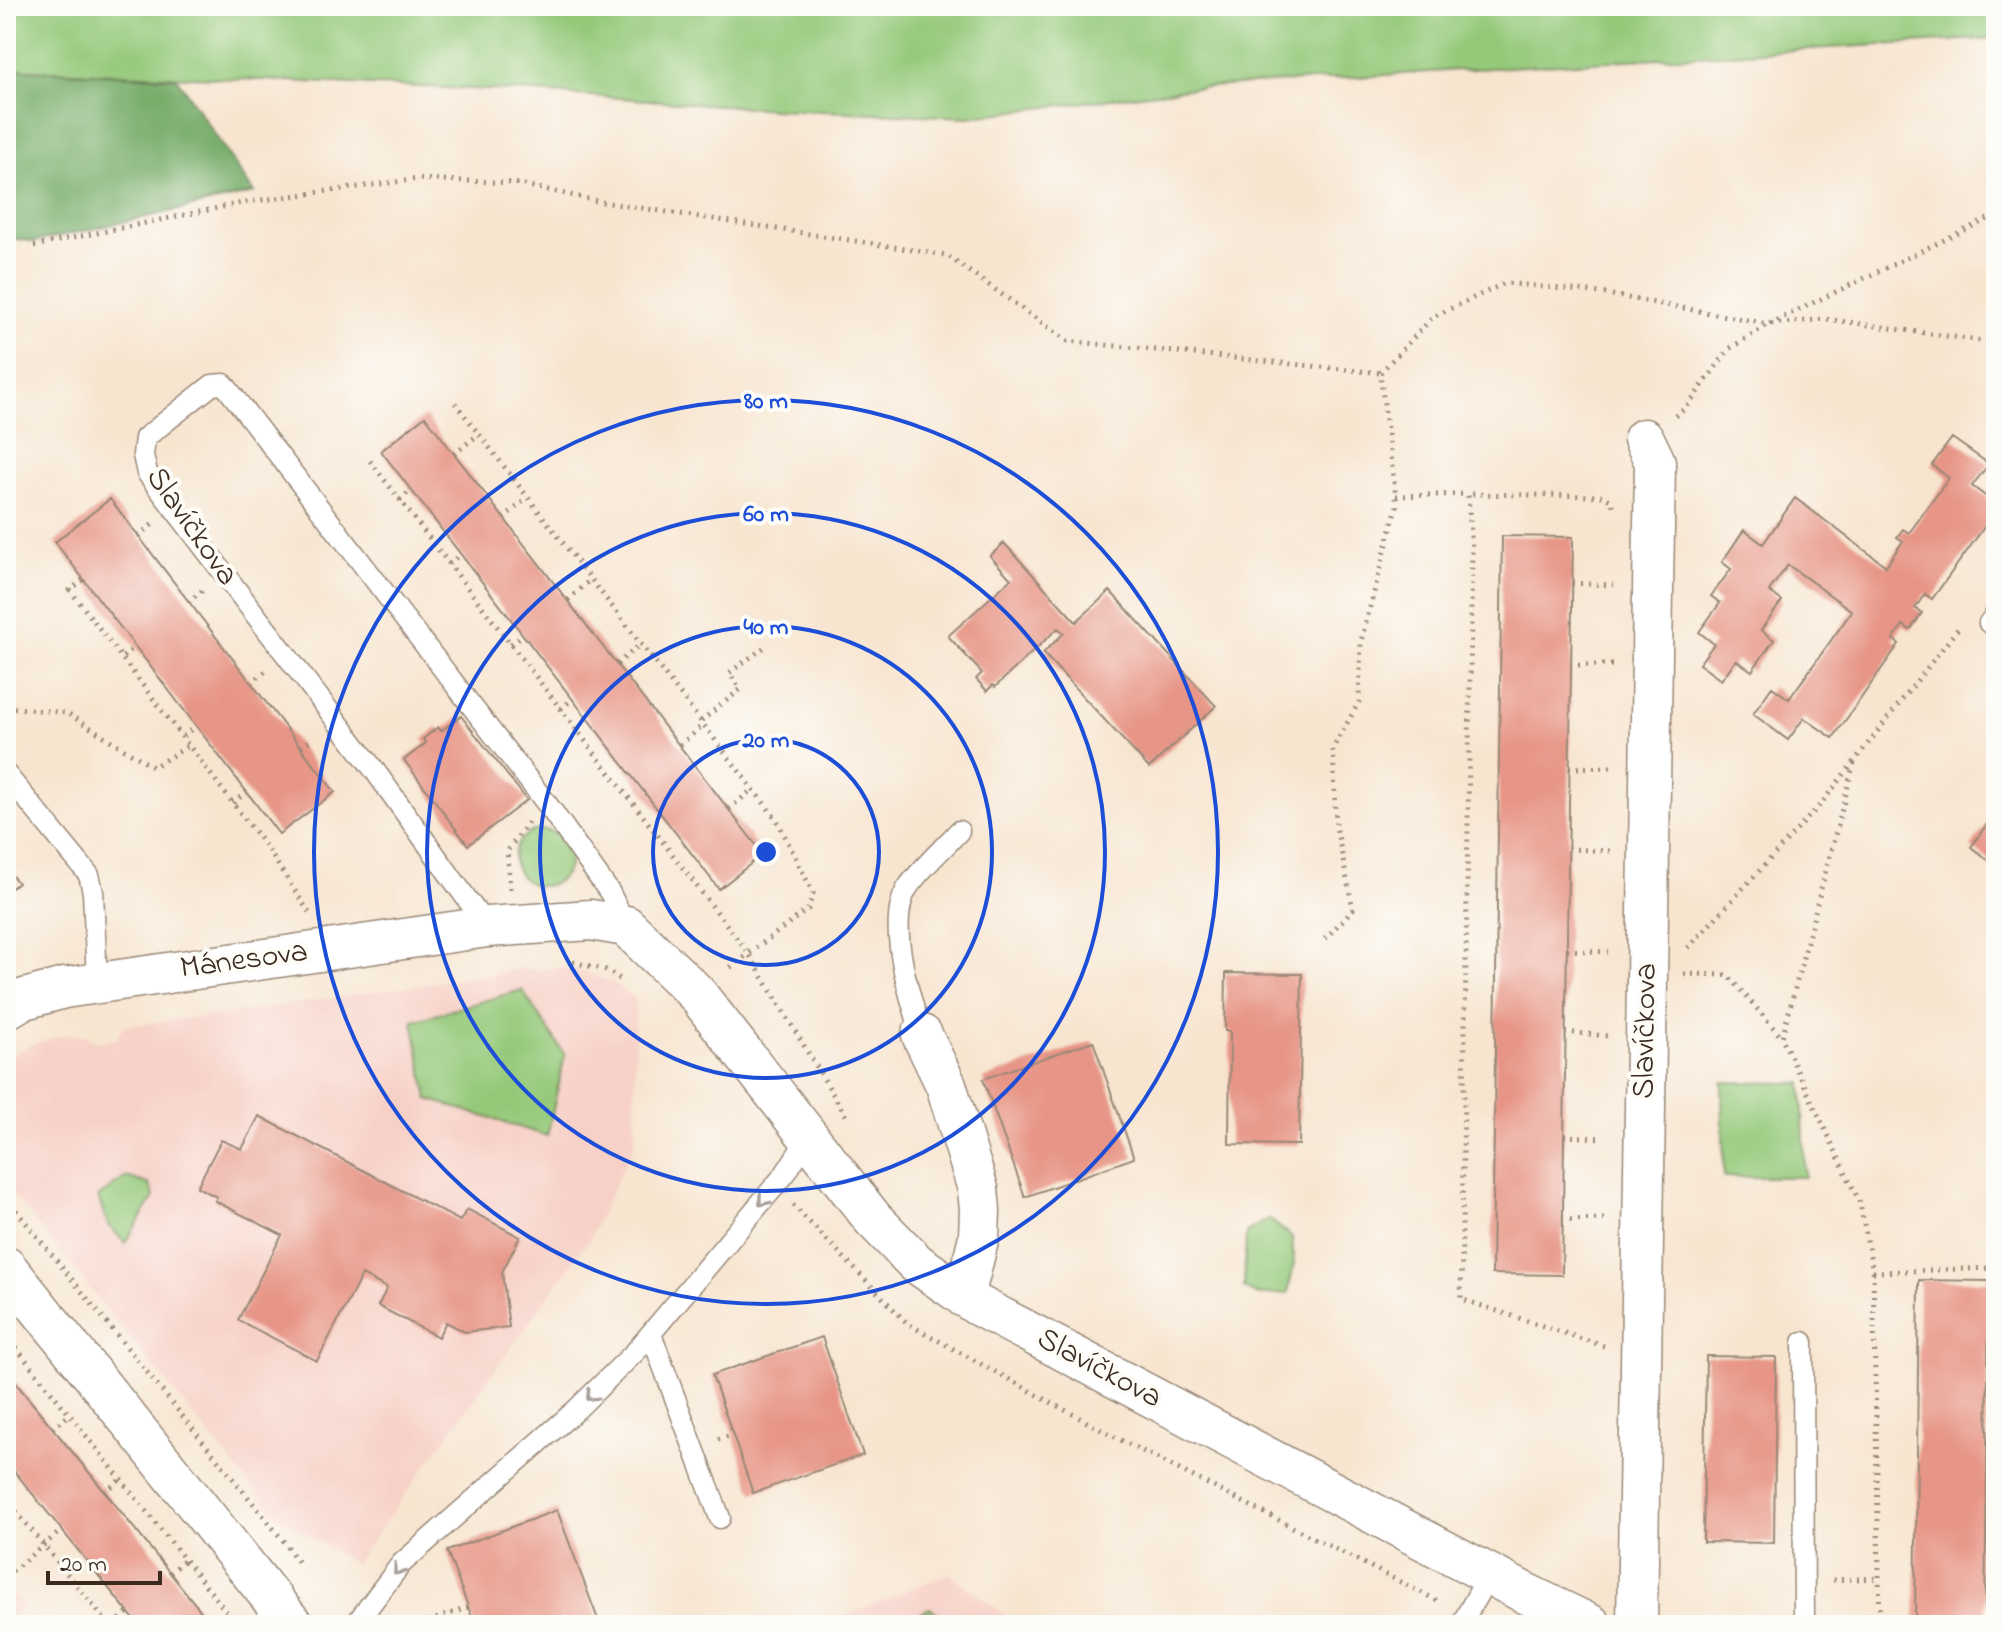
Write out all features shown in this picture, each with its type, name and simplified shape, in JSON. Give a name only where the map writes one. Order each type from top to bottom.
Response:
[{"type":"street","name":"Slavíčkova","points":[[1637,1625],[1655,462],[1644,439]]},
{"type":"street","points":[[501,926],[591,920],[626,926]]},
{"type":"street","name":"Mánesova","points":[[6,1009],[21,1000],[97,982],[501,926]]},
{"type":"street","name":"Slavíčkova","points":[[626,926],[696,993],[873,1219],[916,1263],[964,1297],[1591,1625]]},
{"type":"street","points":[[922,1035],[946,1085],[978,1189],[979,1237],[964,1297]]},
{"type":"street","points":[[6,1267],[293,1625]]},
{"type":"lane","name":"Slavíčkova","points":[[501,926],[375,771],[147,473],[143,455],[145,438],[212,385],[224,384],[550,808],[610,893],[626,926]]},
{"type":"lane","points":[[6,774],[89,875],[93,892],[97,982]]},
{"type":"lane","points":[[922,1035],[899,940],[900,912],[907,889],[959,831]]},
{"type":"lane","points":[[355,1625],[401,1564],[577,1409],[651,1334],[785,1174],[808,1138]]},
{"type":"lane","points":[[651,1334],[720,1518]]},
{"type":"lane","points":[[1803,1342],[1804,1625]]},
{"type":"lane","points":[[1461,1625],[1489,1574]]},
{"type":"path","points":[[34,246],[247,202],[418,179],[515,183],[602,202],[946,255],[1068,341],[1380,373]]},
{"type":"path","points":[[1644,439],[1686,408],[1729,349],[1769,324],[1996,215]]},
{"type":"path","points":[[1380,373],[1433,317],[1505,283],[1601,293],[1769,324],[1826,319],[1996,343]]},
{"type":"path","points":[[1325,939],[1353,909],[1336,826],[1333,748],[1359,702],[1361,641],[1397,506],[1380,373]]},
{"type":"path","points":[[455,403],[777,820],[813,893],[808,909],[696,993]]},
{"type":"path","points":[[454,454],[479,434]]},
{"type":"path","points":[[370,461],[749,954],[850,1123]]},
{"type":"path","points":[[400,500],[411,490]]},
{"type":"path","points":[[1468,494],[1472,548],[1461,1299],[1605,1346]]},
{"type":"path","points":[[1396,496],[1603,496],[1612,501],[1615,516]]},
{"type":"path","points":[[503,518],[528,498]]},
{"type":"path","points":[[449,564],[460,554]]},
{"type":"path","points":[[1613,599],[1614,571]]},
{"type":"path","points":[[568,600],[591,579]]},
{"type":"path","points":[[83,580],[70,590],[267,848],[333,948]]},
{"type":"path","points":[[1572,583],[1613,585]]},
{"type":"path","points":[[1647,966],[1679,957],[1820,805],[1971,612],[1992,618]]},
{"type":"path","points":[[511,644],[523,635]]},
{"type":"path","points":[[617,664],[641,644]]},
{"type":"path","points":[[680,745],[741,689],[729,673],[766,646]]},
{"type":"path","points":[[123,657],[135,647]]},
{"type":"path","points":[[1612,680],[1613,652]]},
{"type":"path","points":[[560,709],[572,699]]},
{"type":"path","points":[[6,707],[67,713],[153,767],[190,745]]},
{"type":"path","points":[[183,736],[196,726]]},
{"type":"path","points":[[1611,752],[1611,781]]},
{"type":"path","points":[[1782,1038],[1854,763]]},
{"type":"path","points":[[1569,768],[1611,767]]},
{"type":"path","points":[[729,809],[753,789]]},
{"type":"path","points":[[233,803],[246,792]]},
{"type":"path","points":[[501,926],[507,851],[523,827],[550,808]]},
{"type":"path","points":[[1611,837],[1611,866]]},
{"type":"path","points":[[1568,849],[1611,851]]},
{"type":"path","points":[[1608,966],[1609,938]]},
{"type":"path","points":[[1567,950],[1608,952]]},
{"type":"path","points":[[1647,966],[1728,975],[1782,1038],[1860,1203],[1873,1272],[1880,1625]]},
{"type":"path","points":[[1607,1050],[1608,1022]]},
{"type":"path","points":[[1565,1032],[1608,1036]]},
{"type":"path","points":[[1604,1124],[1604,1152]]},
{"type":"path","points":[[1564,1136],[1604,1138]]},
{"type":"path","points":[[6,1198],[276,1532],[300,1567]]},
{"type":"path","points":[[1562,1220],[1604,1219],[1604,1206]]},
{"type":"path","points":[[1873,1272],[1996,1268]]},
{"type":"path","points":[[1605,1330],[1605,1362]]},
{"type":"path","points":[[6,1335],[236,1625]]},
{"type":"path","points":[[53,1429],[69,1415]]},
{"type":"path","points":[[6,1476],[14,1470]]},
{"type":"path","points":[[105,1492],[121,1479]]},
{"type":"path","points":[[6,1499],[111,1625],[128,1612]]},
{"type":"path","points":[[6,1576],[62,1530]]},
{"type":"path","points":[[170,1573],[185,1560]]},
{"type":"path","points":[[1833,1590],[1833,1579],[1879,1578]]},
{"type":"path","points":[[421,1624],[469,1607]]},
{"type":"shaded area","points":[[572,968],[613,982],[635,999],[635,1143],[588,1241],[355,1564],[272,1512],[6,1186],[6,1065],[14,1054],[32,1044],[68,1034],[84,1035],[96,1042],[116,1039],[124,1026],[240,1012],[523,969]]},
{"type":"shaded area","points":[[949,1573],[1018,1625],[823,1625]]},
{"type":"shaded area","points":[[6,1584],[24,1607],[6,1622]]},
{"type":"green space","points":[[6,6],[1996,6],[1996,38],[1195,88],[968,117],[774,109],[535,92],[6,69]]},
{"type":"green space","points":[[6,69],[177,78],[254,193],[34,242],[6,237]]},
{"type":"green space","points":[[542,830],[562,838],[570,858],[562,878],[542,886],[522,878],[514,858],[522,838]]},
{"type":"green space","points":[[522,990],[565,1055],[547,1136],[428,1099],[413,1021]]},
{"type":"green space","points":[[1722,1082],[1802,1083],[1805,1177],[1724,1177]]},
{"type":"green space","points":[[126,1177],[149,1184],[154,1197],[125,1243],[108,1225],[98,1197]]},
{"type":"green space","points":[[1269,1219],[1292,1237],[1294,1264],[1288,1293],[1259,1295],[1244,1288],[1246,1232]]},
{"type":"green space","points":[[930,1608],[956,1625],[899,1625]]},
{"type":"building","points":[[425,416],[763,854],[719,889],[381,451]]},
{"type":"building","points":[[1952,438],[1989,464],[1972,486],[1996,504],[1996,511],[1932,599],[1925,594],[1915,608],[1922,613],[1910,630],[1903,625],[1893,639],[1899,644],[1833,738],[1804,718],[1788,740],[1753,714],[1772,687],[1789,699],[1852,611],[1788,565],[1769,591],[1782,601],[1761,630],[1774,640],[1752,671],[1736,660],[1721,680],[1699,664],[1714,644],[1699,632],[1720,603],[1711,596],[1731,569],[1722,562],[1744,530],[1763,544],[1795,498],[1886,566],[1903,541],[1897,537],[1903,529],[1909,533],[1949,478],[1932,465]]},
{"type":"building","points":[[110,499],[335,792],[279,834],[55,542]]},
{"type":"building","points":[[1502,536],[1573,537],[1562,1275],[1492,1274]]},
{"type":"building","points":[[1004,543],[1076,622],[1110,591],[1216,706],[1149,768],[1043,653],[1064,633],[1058,628],[987,691],[976,679],[982,673],[948,636],[1011,579],[990,556]]},
{"type":"building","points":[[461,716],[527,800],[468,845],[404,760],[426,743],[423,739],[438,727],[441,731]]},
{"type":"building","points":[[1996,811],[1996,865],[1971,847]]},
{"type":"building","points":[[6,868],[18,883],[6,892]]},
{"type":"building","points":[[1226,973],[1302,974],[1299,1145],[1229,1144],[1230,1031],[1225,1031]]},
{"type":"building","points":[[1093,1041],[1134,1158],[1025,1197],[983,1079]]},
{"type":"building","points":[[259,1116],[460,1221],[467,1209],[520,1237],[502,1272],[509,1327],[465,1332],[446,1322],[438,1337],[378,1306],[387,1288],[362,1275],[317,1361],[238,1320],[282,1235],[215,1201],[217,1197],[197,1187],[221,1140],[242,1149]]},
{"type":"building","points":[[1919,1280],[1989,1281],[1985,1625],[1915,1625]]},
{"type":"building","points":[[822,1337],[863,1455],[753,1493],[712,1375]]},
{"type":"building","points":[[1706,1356],[1776,1357],[1774,1543],[1703,1542]]},
{"type":"building","points":[[6,1371],[212,1625],[139,1625],[128,1612],[6,1461]]},
{"type":"building","points":[[557,1510],[600,1625],[475,1625],[447,1551]]}]
